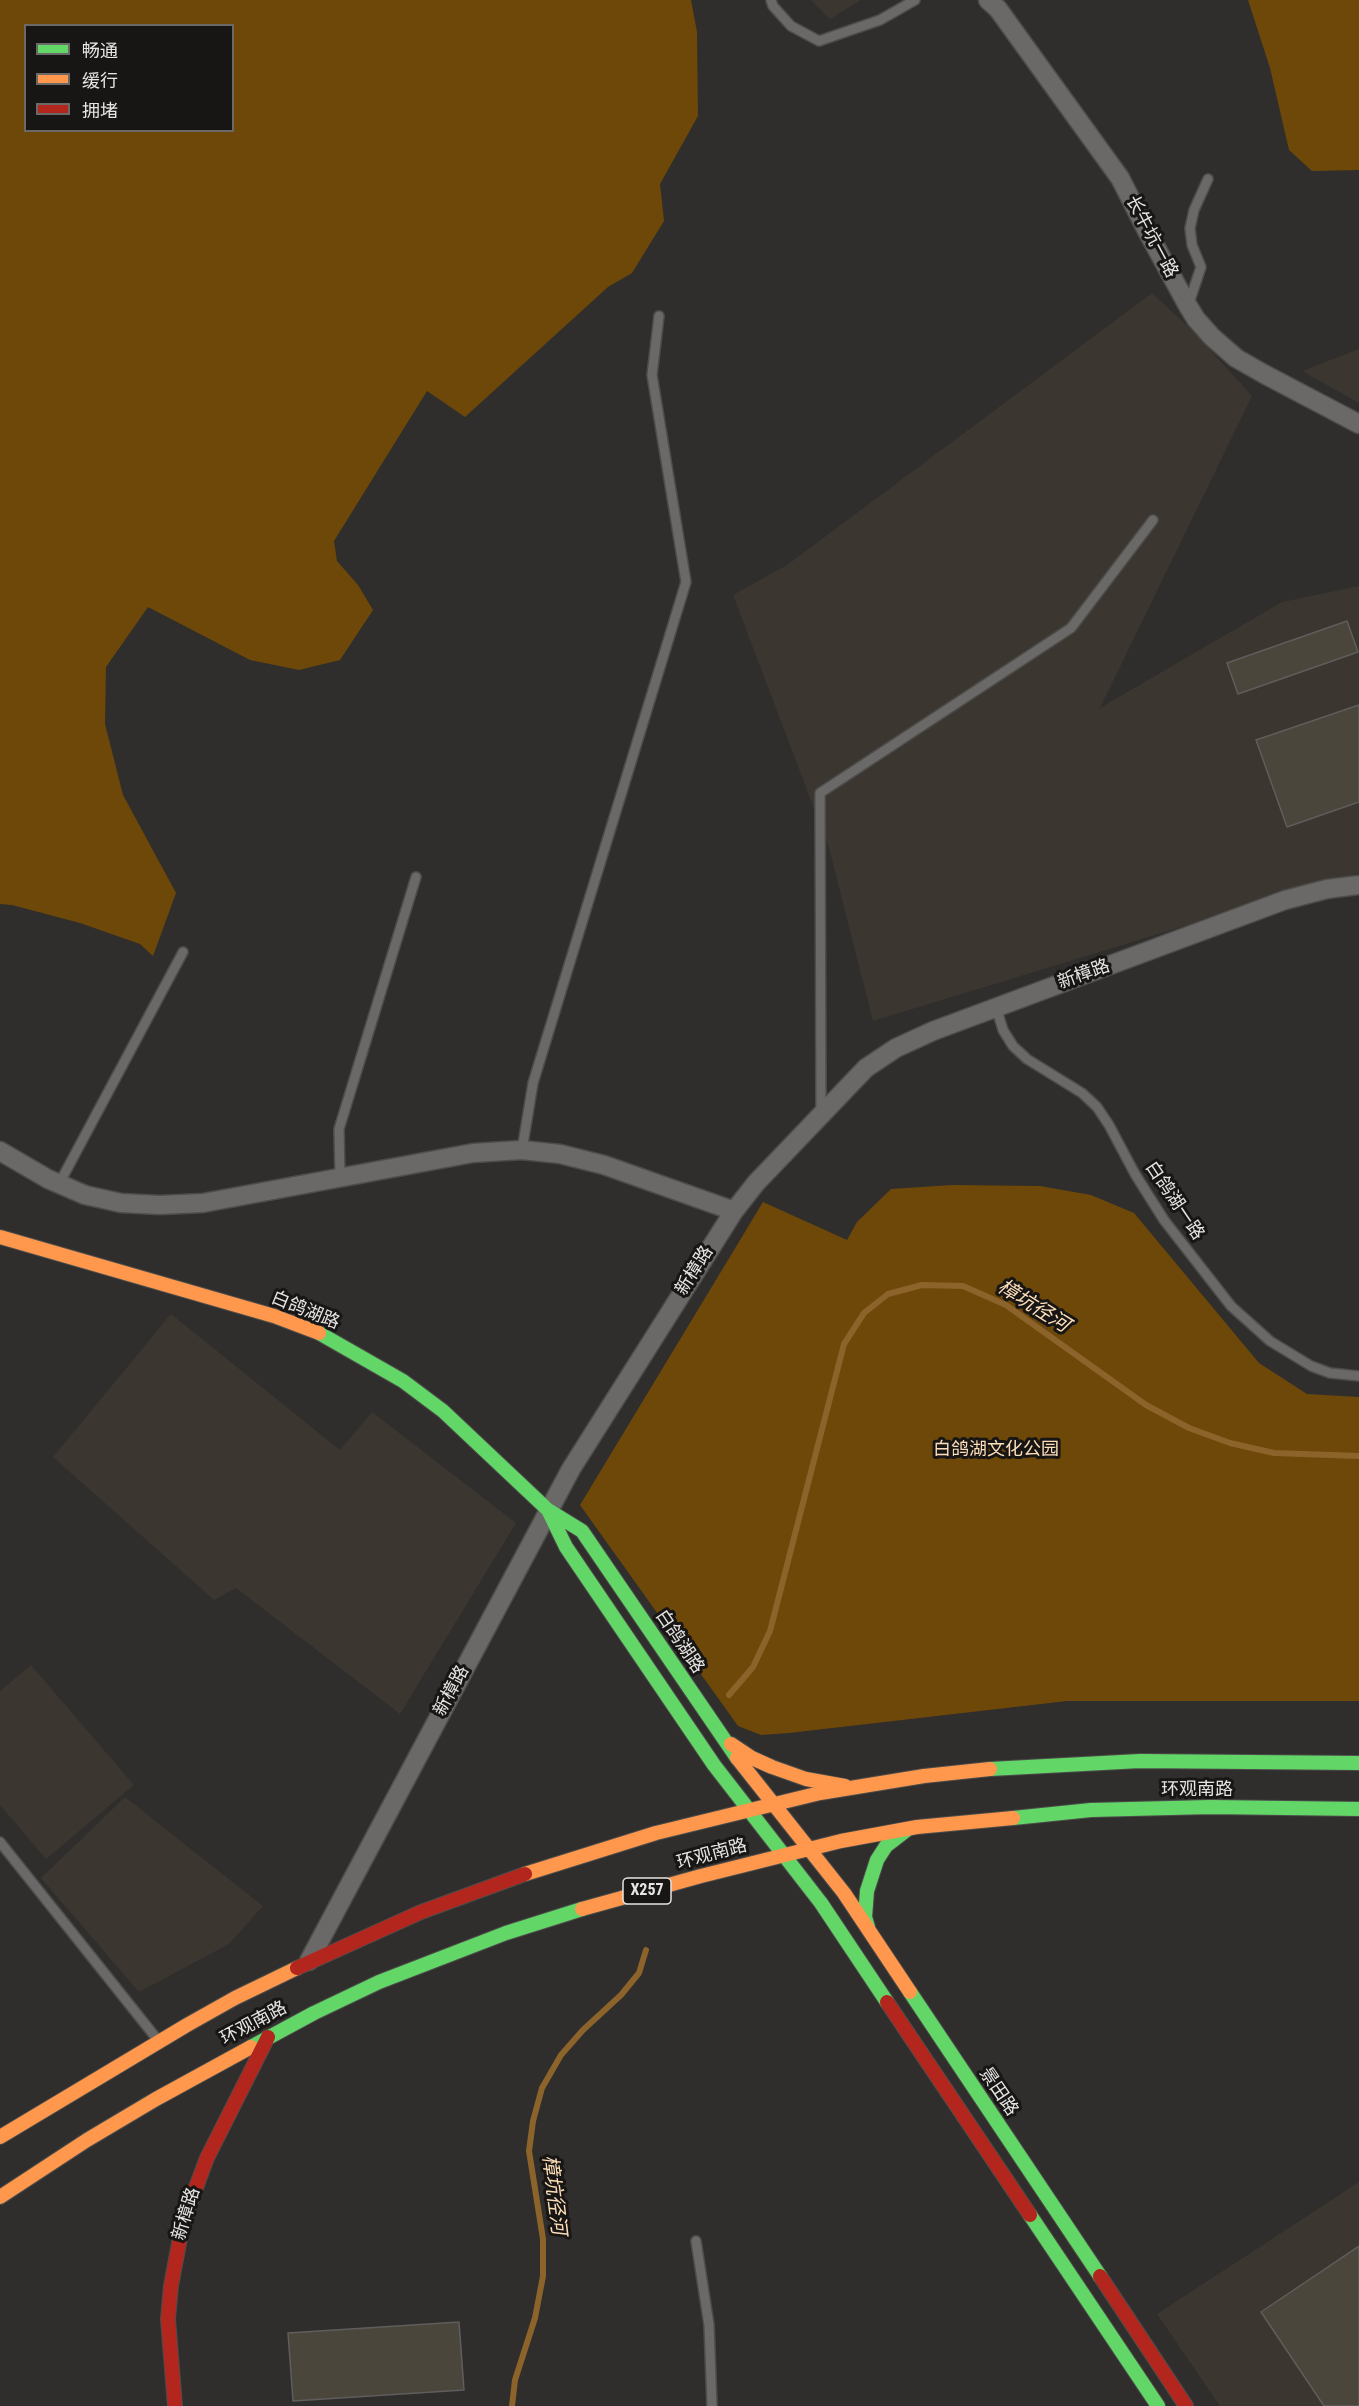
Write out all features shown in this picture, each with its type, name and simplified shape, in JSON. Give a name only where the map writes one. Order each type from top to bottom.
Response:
[{"type":"street","name":"长牛坑一路","points":[[988,0],[998,9],[1120,178],[1196,319],[1236,358],[1359,424]]},
{"type":"street","name":"新樟路","points":[[308,1963],[577,1459],[734,1211],[756,1183],[866,1068],[896,1047],[996,1007],[1285,900],[1327,889],[1359,885]]},
{"type":"street","points":[[0,1151],[59,1184],[85,1195],[121,1203],[160,1205],[203,1203],[473,1153],[522,1150],[560,1154],[604,1165],[734,1211]]},
{"type":"street","name":"白鸽湖路","points":[[0,1237],[274,1316],[318,1333],[369,1360],[443,1411],[548,1510],[582,1531],[720,1734],[772,1804]]},
{"type":"street","name":"白鸽湖路","points":[[548,1510],[566,1547],[714,1765],[748,1809]]},
{"type":"street","points":[[720,1734],[737,1749],[772,1767],[807,1779],[851,1787]]},
{"type":"street","name":"环观南路","points":[[0,2137],[235,1998],[421,1912],[502,1881],[593,1851],[748,1809],[851,1787],[924,1776],[1029,1766],[1140,1761],[1359,1762]]},
{"type":"street","name":"景田路","points":[[772,1804],[844,1893],[1186,2406]]},
{"type":"street","name":"环观南路","points":[[0,2197],[156,2098],[268,2037],[380,1982],[506,1933],[651,1890],[855,1838],[972,1820],[1091,1810],[1210,1807],[1359,1809]]},
{"type":"street","points":[[748,1809],[821,1903],[1158,2406]]},
{"type":"street","points":[[868,1930],[865,1917],[866,1898],[877,1860],[886,1846],[908,1829]]},
{"type":"street","name":"新樟路","points":[[175,2406],[168,2319],[171,2286],[183,2222],[207,2158],[268,2037]]},
{"type":"lane","points":[[771,0],[773,6],[791,26],[819,41],[880,20],[915,0]]},
{"type":"lane","points":[[1188,306],[1202,267],[1192,245],[1190,228],[1194,210],[1209,179]]},
{"type":"lane","points":[[522,1150],[533,1083],[686,582],[652,375],[659,316]]},
{"type":"lane","points":[[821,1115],[820,794],[1071,628],[1153,520]]},
{"type":"lane","points":[[340,1177],[339,1129],[416,877]]},
{"type":"lane","points":[[59,1184],[183,952]]},
{"type":"lane","name":"白鸽湖一路","points":[[996,1007],[1003,1030],[1013,1046],[1027,1059],[1082,1093],[1097,1107],[1164,1220],[1231,1306],[1270,1341],[1311,1366],[1330,1373],[1359,1376]]},
{"type":"lane","points":[[0,1842],[159,2041]]},
{"type":"lane","points":[[696,2241],[709,2325],[712,2406]]},
{"type":"shaded area","points":[[811,0],[861,0],[830,19]]},
{"type":"shaded area","points":[[1152,293],[1195,333],[1252,396],[1100,708],[1282,602],[1359,586],[1359,873],[873,1021],[829,848],[733,595],[787,565]]},
{"type":"shaded area","points":[[1359,349],[1359,403],[1302,371]]},
{"type":"shaded area","points":[[171,1314],[340,1450],[372,1412],[516,1523],[400,1714],[236,1588],[214,1600],[53,1457]]},
{"type":"shaded area","points":[[31,1665],[134,1785],[46,1859],[0,1805],[0,1691]]},
{"type":"shaded area","points":[[125,1797],[263,1906],[229,1944],[139,1992],[41,1878]]},
{"type":"shaded area","points":[[1359,2182],[1359,2406],[1220,2406],[1157,2314]]},
{"type":"green space","points":[[0,0],[691,0],[697,32],[698,116],[660,184],[664,221],[632,273],[608,287],[465,417],[427,391],[334,541],[337,561],[358,585],[373,610],[340,660],[299,670],[250,660],[148,607],[106,667],[105,724],[123,795],[176,893],[153,956],[140,944],[80,923],[0,904]]},
{"type":"green space","points":[[1248,0],[1359,0],[1359,170],[1312,171],[1289,150],[1270,68]]},
{"type":"green space","name":"白鸽湖文化公园","points":[[952,1185],[1040,1186],[1091,1195],[1134,1213],[1259,1363],[1307,1394],[1359,1397],[1359,1701],[1067,1701],[789,1733],[761,1735],[738,1726],[580,1505],[763,1202],[847,1240],[857,1222],[891,1189]]},
{"type":"building","points":[[1347,621],[1358,652],[1238,694],[1227,663]]},
{"type":"building","points":[[1359,705],[1359,802],[1287,827],[1256,740]]},
{"type":"building","points":[[1359,2246],[1359,2406],[1324,2406],[1261,2312]]},
{"type":"building","points":[[459,2322],[464,2390],[293,2401],[288,2333]]},
{"type":"waterway","name":"樟坑径河","points":[[729,1695],[753,1667],[770,1631],[844,1344],[864,1313],[888,1294],[922,1285],[963,1286],[1006,1305],[1146,1405],[1189,1428],[1230,1443],[1274,1453],[1359,1456]]},
{"type":"waterway","name":"樟坑径河","points":[[512,2406],[515,2380],[535,2318],[543,2276],[543,2239],[529,2151],[533,2121],[542,2088],[561,2055],[583,2030],[621,1995],[639,1973],[646,1950]]},
{"type":"traffic: fast","points":[[319,1333],[403,1381],[443,1411],[548,1510],[582,1531],[737,1758]]},
{"type":"traffic: fast","points":[[548,1510],[566,1547],[714,1765],[821,1903],[887,2002]]},
{"type":"traffic: fast","points":[[990,1769],[1140,1761],[1359,1763]]},
{"type":"traffic: fast","points":[[1013,1818],[1091,1810],[1210,1807],[1359,1809]]},
{"type":"traffic: fast","points":[[868,1927],[865,1917],[867,1891],[877,1860],[886,1846],[908,1829]]},
{"type":"traffic: fast","points":[[251,2047],[379,1982],[506,1933],[582,1909]]},
{"type":"traffic: fast","points":[[910,1992],[1100,2276]]},
{"type":"traffic: fast","points":[[1030,2215],[1158,2406]]},
{"type":"traffic: slow","points":[[0,1237],[274,1316],[319,1333]]},
{"type":"traffic: slow","points":[[731,1744],[752,1758],[772,1767],[806,1779],[845,1786]]},
{"type":"traffic: slow","points":[[737,1758],[844,1893],[910,1992]]},
{"type":"traffic: slow","points":[[525,1874],[656,1833],[820,1793],[924,1776],[990,1769]]},
{"type":"traffic: slow","points":[[582,1909],[841,1841],[917,1827],[1013,1818]]},
{"type":"traffic: slow","points":[[0,2137],[187,2025],[235,1998],[297,1968]]},
{"type":"traffic: slow","points":[[0,2197],[87,2140],[251,2047]]},
{"type":"traffic: jam","points":[[297,1968],[421,1912],[525,1874]]},
{"type":"traffic: jam","points":[[887,2002],[1030,2215]]},
{"type":"traffic: jam","points":[[175,2406],[168,2319],[171,2286],[183,2222],[207,2158],[268,2037]]},
{"type":"traffic: jam","points":[[1100,2276],[1186,2406]]}]
